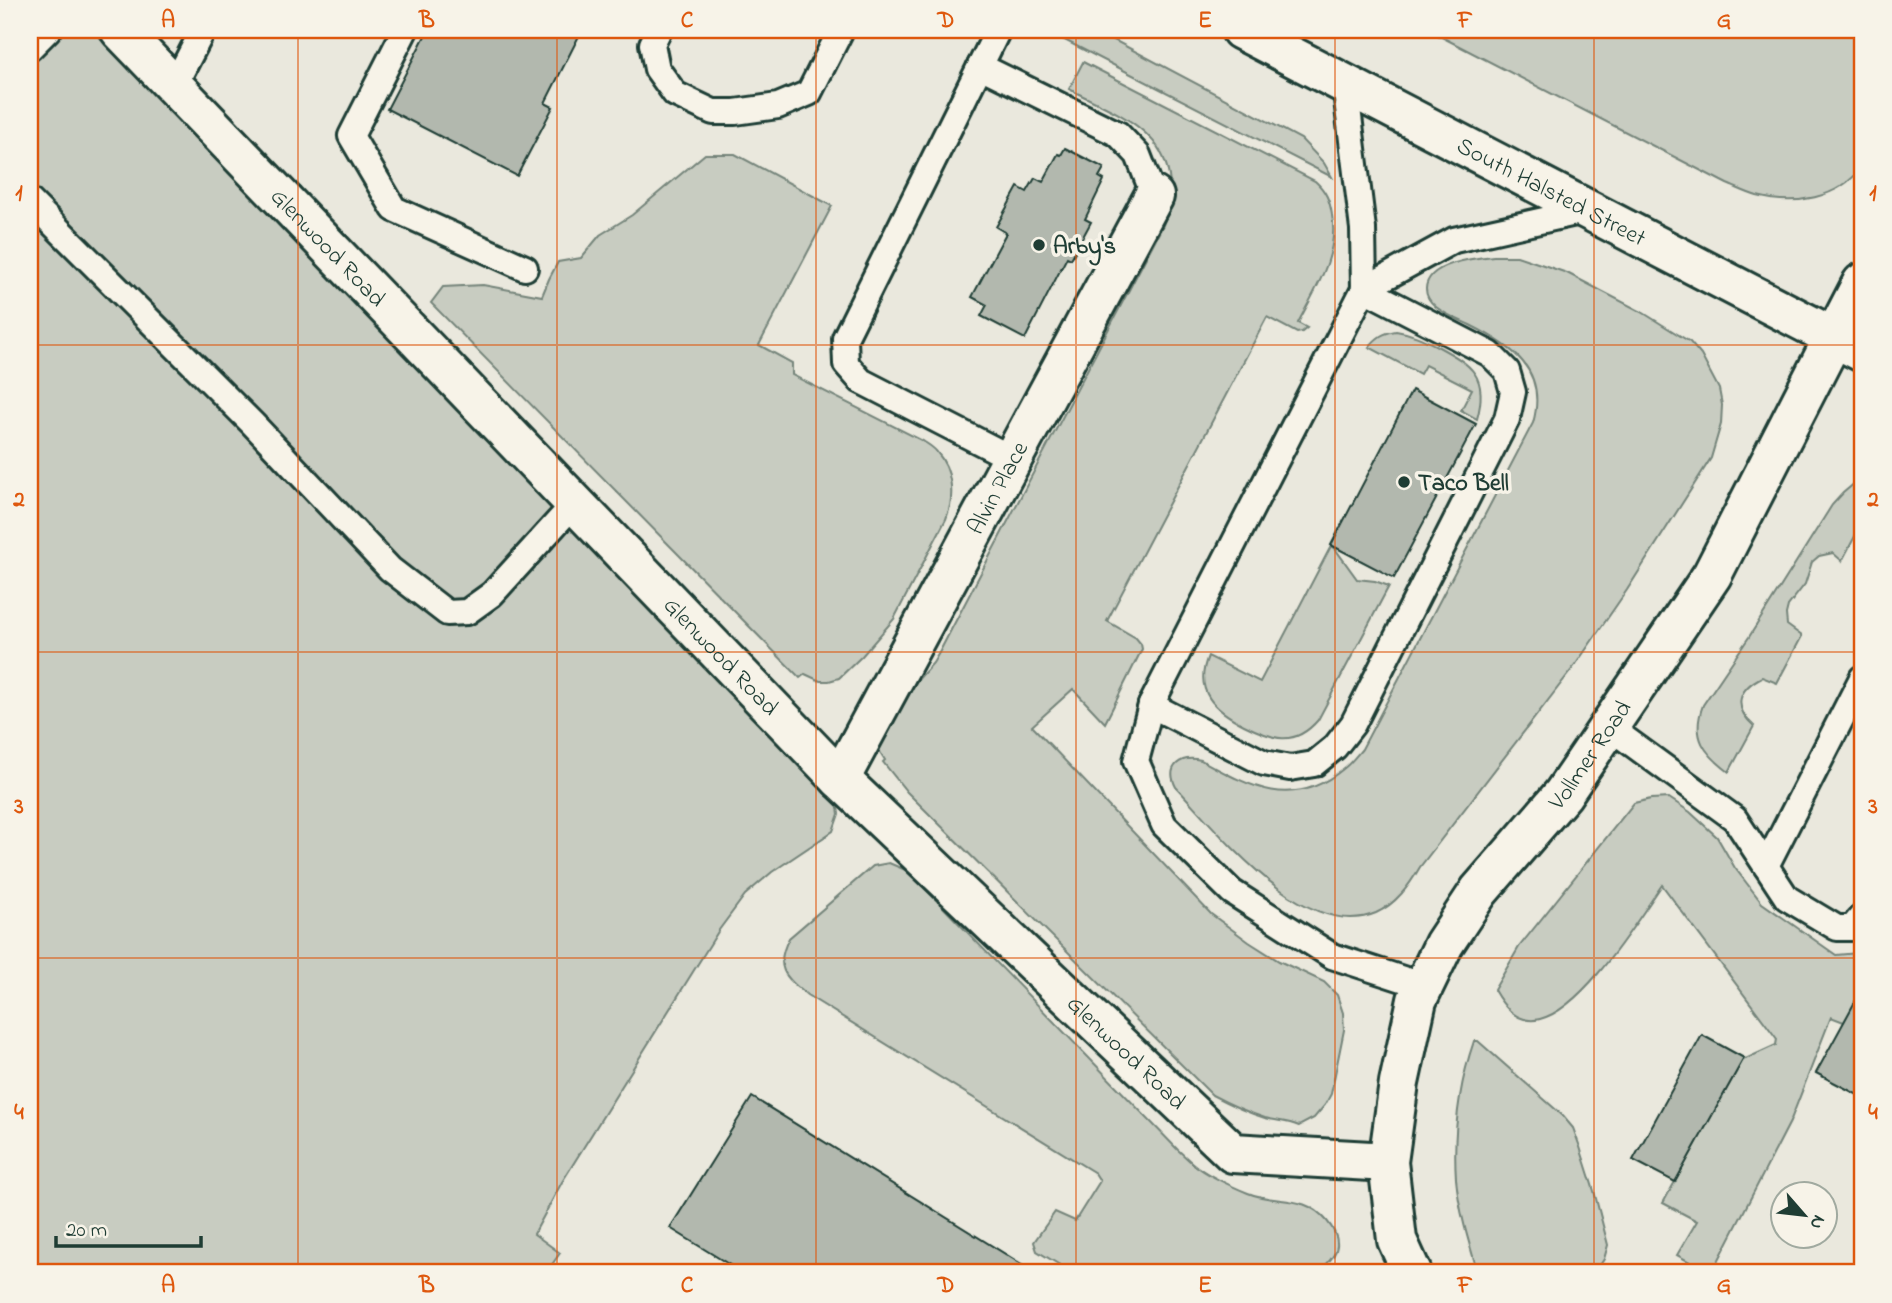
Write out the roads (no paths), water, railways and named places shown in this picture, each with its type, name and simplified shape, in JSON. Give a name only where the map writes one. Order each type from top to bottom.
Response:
[{"type":"street","name":"Glenwood Road","points":[[120,30],[840,779],[1233,1153],[1388,1162]]},
{"type":"street","name":"South Halsted Street","points":[[1241,30],[1848,344]]},
{"type":"street","name":"Alvin Place","points":[[840,779],[1154,196]]},
{"type":"street","name":"Vollmer Road","points":[[1404,1257],[1388,1162],[1399,1083],[1417,1000],[1444,944],[1479,891],[1563,794],[1712,575],[1848,344],[1862,283]]},
{"type":"lane","points":[[30,48],[48,30]]},
{"type":"lane","points":[[173,86],[202,30]]},
{"type":"lane","points":[[405,30],[351,136],[394,209],[524,268]]},
{"type":"lane","points":[[659,30],[652,44],[657,69],[675,94],[713,112],[778,106],[809,93],[841,30]]},
{"type":"lane","points":[[998,30],[845,338],[846,364],[861,381],[1013,459]]},
{"type":"lane","points":[[980,66],[1118,134],[1138,155],[1154,196]]},
{"type":"lane","points":[[1345,84],[1363,229],[1364,289],[1151,705],[1136,761],[1164,825],[1232,891],[1332,956],[1424,986]]},
{"type":"lane","points":[[30,201],[253,424],[390,569],[447,613],[467,612],[492,594],[575,504]]},
{"type":"lane","points":[[1364,289],[1454,240],[1589,210]]},
{"type":"lane","points":[[1151,705],[1264,763],[1290,768],[1314,764],[1335,747],[1353,724],[1507,419],[1513,393],[1507,371],[1490,355],[1364,289]]},
{"type":"lane","points":[[1766,866],[1862,678]]},
{"type":"lane","points":[[1609,727],[1735,819],[1787,898],[1837,928],[1859,926]]},
{"type":"place","name":"Arby's","points":[[1039,245]]},
{"type":"place","name":"Taco Bell","points":[[1404,482]]}]
